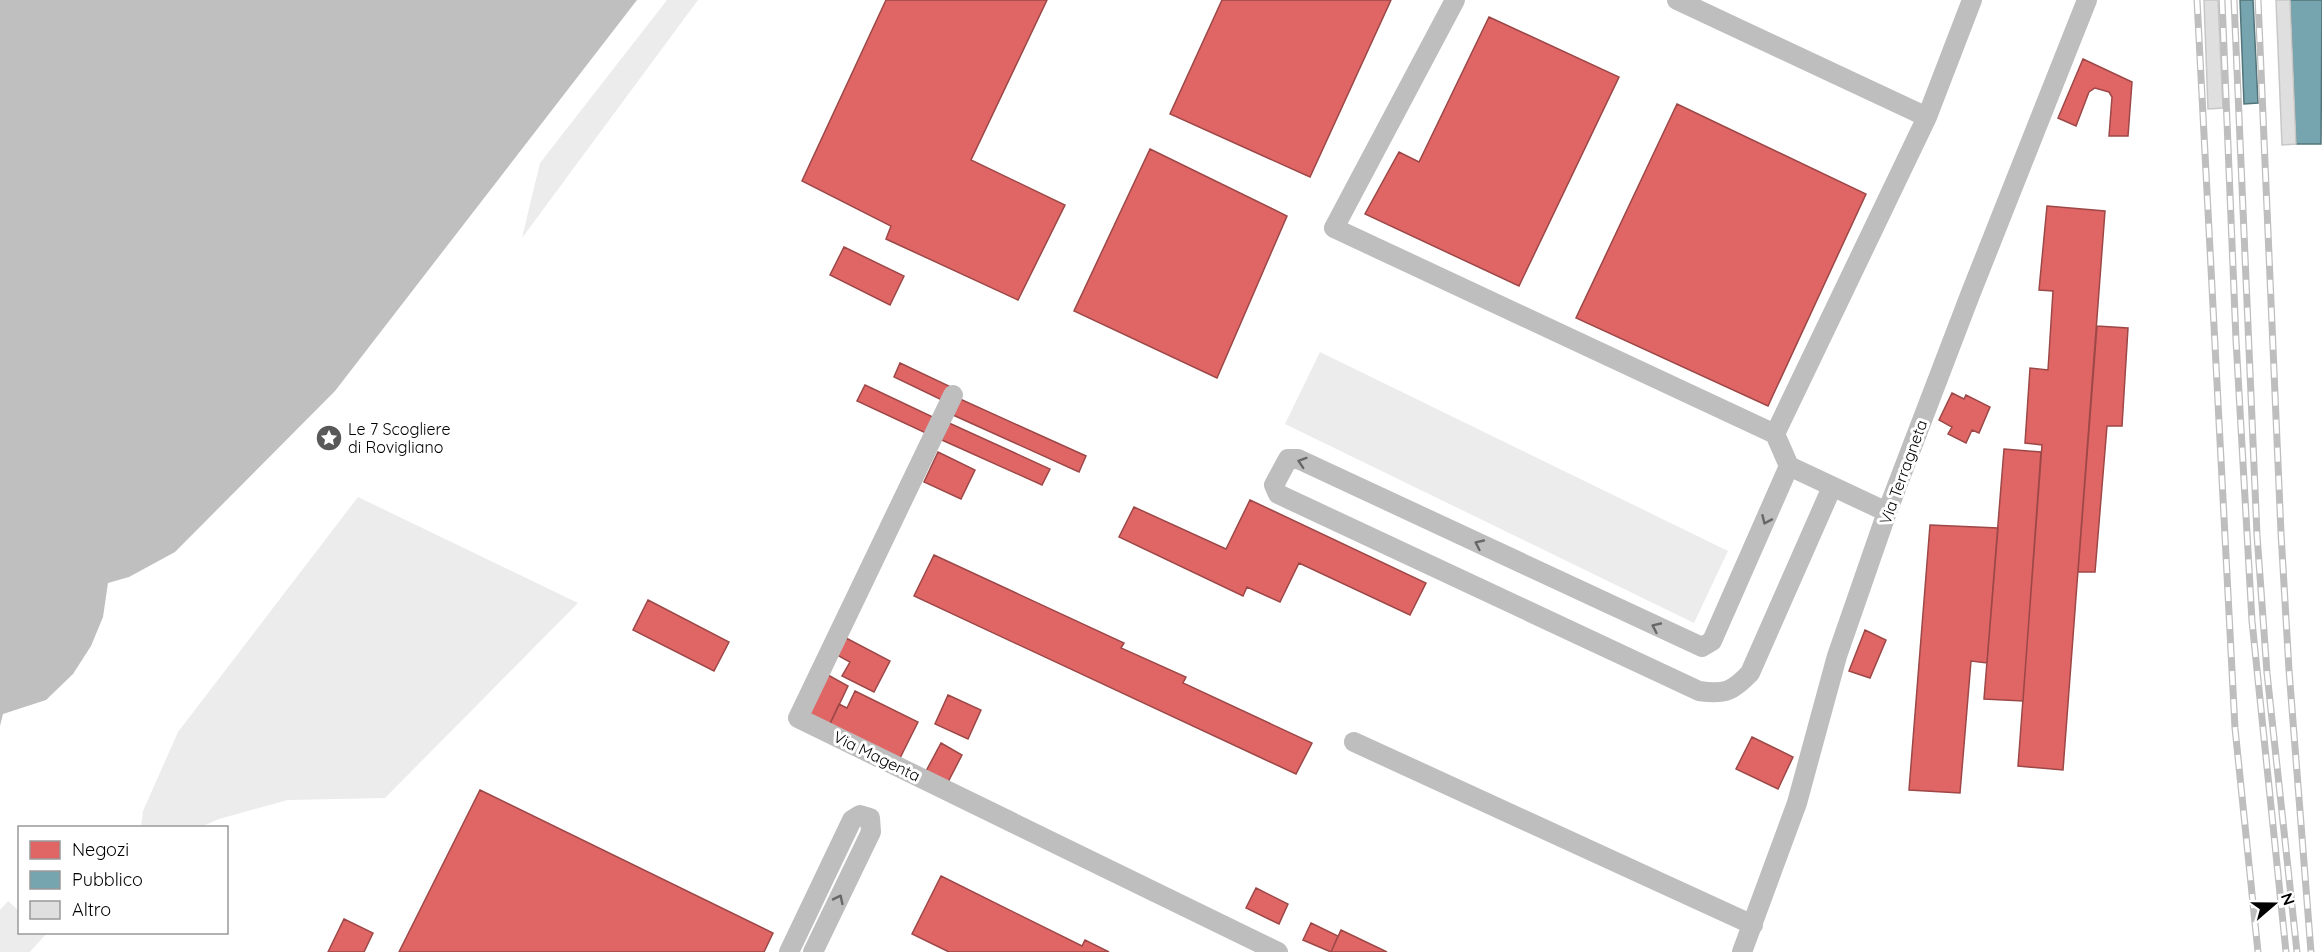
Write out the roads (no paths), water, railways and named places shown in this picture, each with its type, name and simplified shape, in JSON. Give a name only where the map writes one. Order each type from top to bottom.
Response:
[{"type":"street","points":[[1455,0],[1334,228],[1775,434],[1790,466],[1887,512]]},
{"type":"street","points":[[1677,0],[1926,117]]},
{"type":"street","points":[[1775,434],[1926,117],[1972,0]]},
{"type":"street","name":"Via Terragneta","points":[[1742,952],[1754,925],[1797,803],[1837,656],[1887,512],[1970,294],[2087,0]]},
{"type":"street","name":"Via Magenta","points":[[954,395],[798,718],[1278,952]]},
{"type":"street","points":[[1790,466],[1712,641],[1702,647],[1298,459],[1288,459],[1274,485],[1278,494],[1699,691],[1717,694],[1736,688],[1750,673],[1832,487]]},
{"type":"street","points":[[1354,742],[1754,925]]},
{"type":"street","points":[[789,952],[852,820],[860,815],[870,818],[871,832],[813,952]]},
{"type":"railway","points":[[2197,0],[2235,728],[2258,952]]},
{"type":"railway","points":[[2222,0],[2236,340],[2252,621],[2286,952]]},
{"type":"railway","points":[[2234,0],[2257,535],[2267,673],[2297,952]]},
{"type":"railway","points":[[2258,0],[2281,533],[2289,670],[2311,952]]},
{"type":"place","name":"Le 7 Scogliere di Rovigliano","points":[[329,438]]}]
